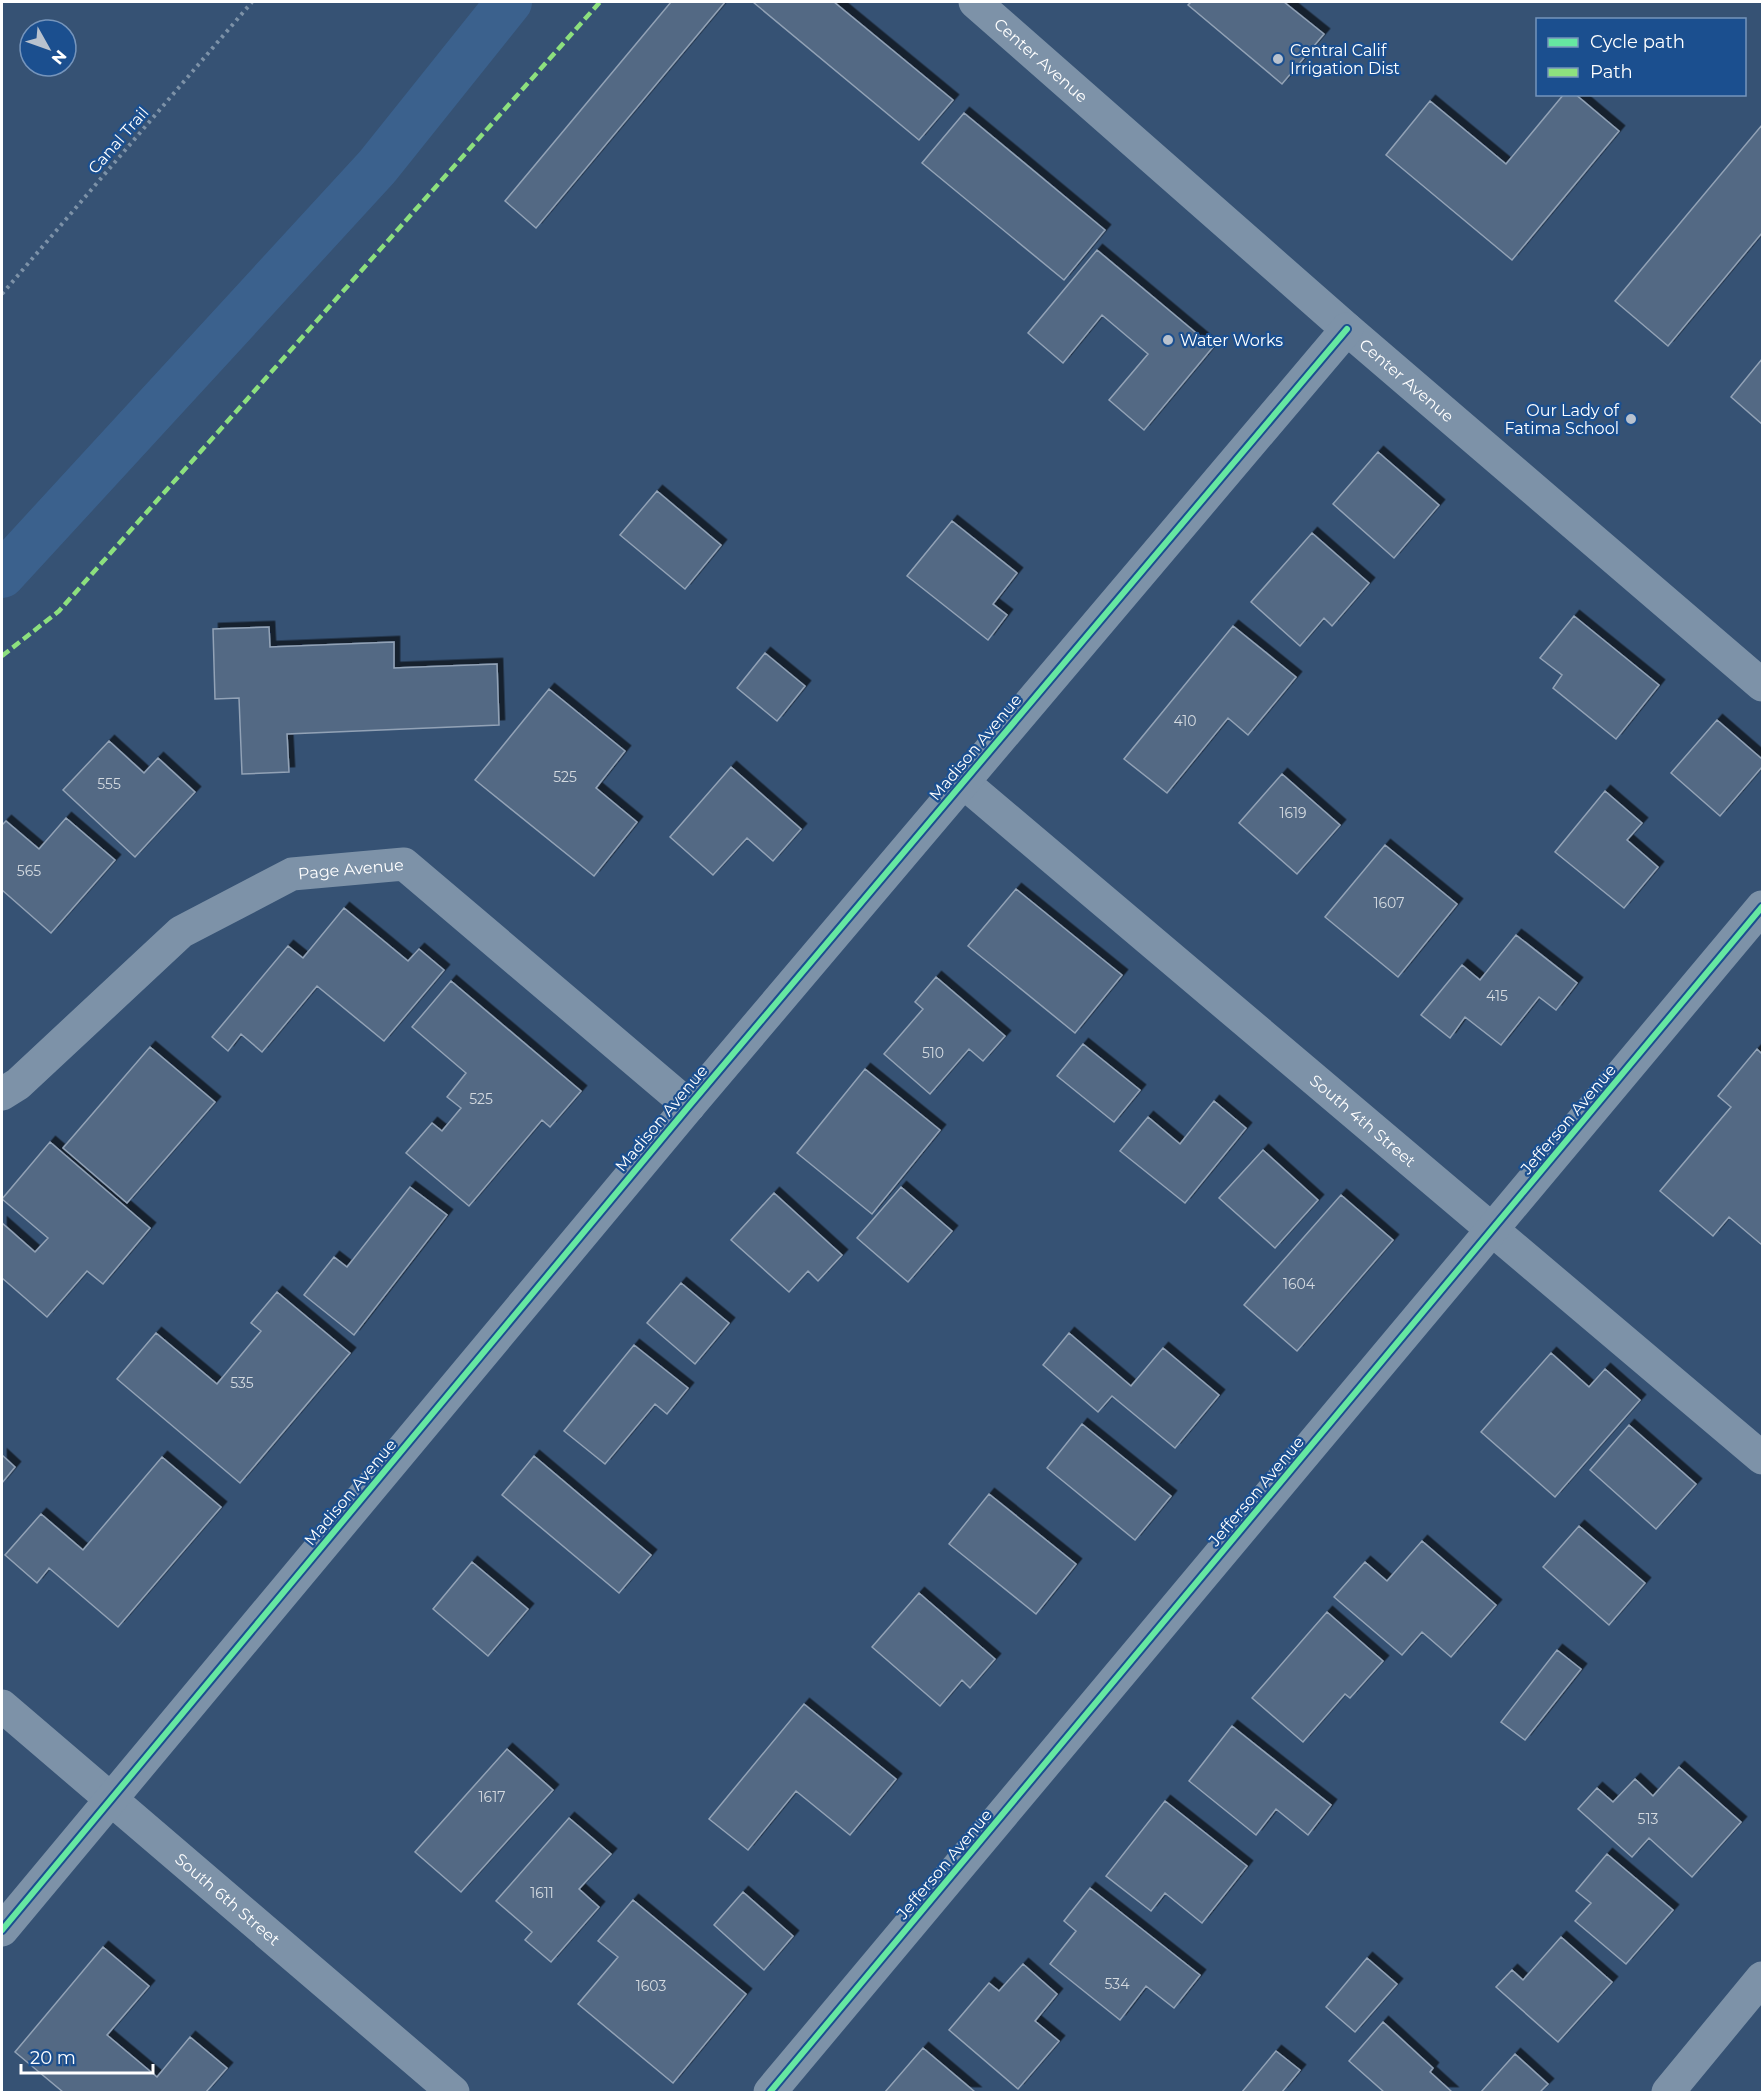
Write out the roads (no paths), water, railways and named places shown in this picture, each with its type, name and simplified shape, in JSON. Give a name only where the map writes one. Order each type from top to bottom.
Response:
[{"type":"street","name":"Center Avenue","points":[[975,2],[1347,329],[1762,685]]},
{"type":"street","name":"Madison Avenue","points":[[2,1930],[689,1106],[1347,329]]},
{"type":"street","name":"South 4th Street","points":[[963,782],[1762,1458]]},
{"type":"street","name":"Page Avenue","points":[[2,1094],[18,1084],[181,932],[292,874],[404,864],[689,1106]]},
{"type":"street","name":"Jefferson Avenue","points":[[770,2092],[1762,907]]},
{"type":"street","name":"South 6th Street","points":[[2,1706],[453,2092]]},
{"type":"street","points":[[1668,2092],[1762,1978]]},
{"type":"waterway","points":[[2,575],[377,167],[509,2]]},
{"type":"place","name":"Central Calif Irrigation Dist","points":[[1278,59]]},
{"type":"place","name":"Water Works","points":[[1168,340]]},
{"type":"place","name":"Our Lady of Fatima School","points":[[1631,419]]}]
